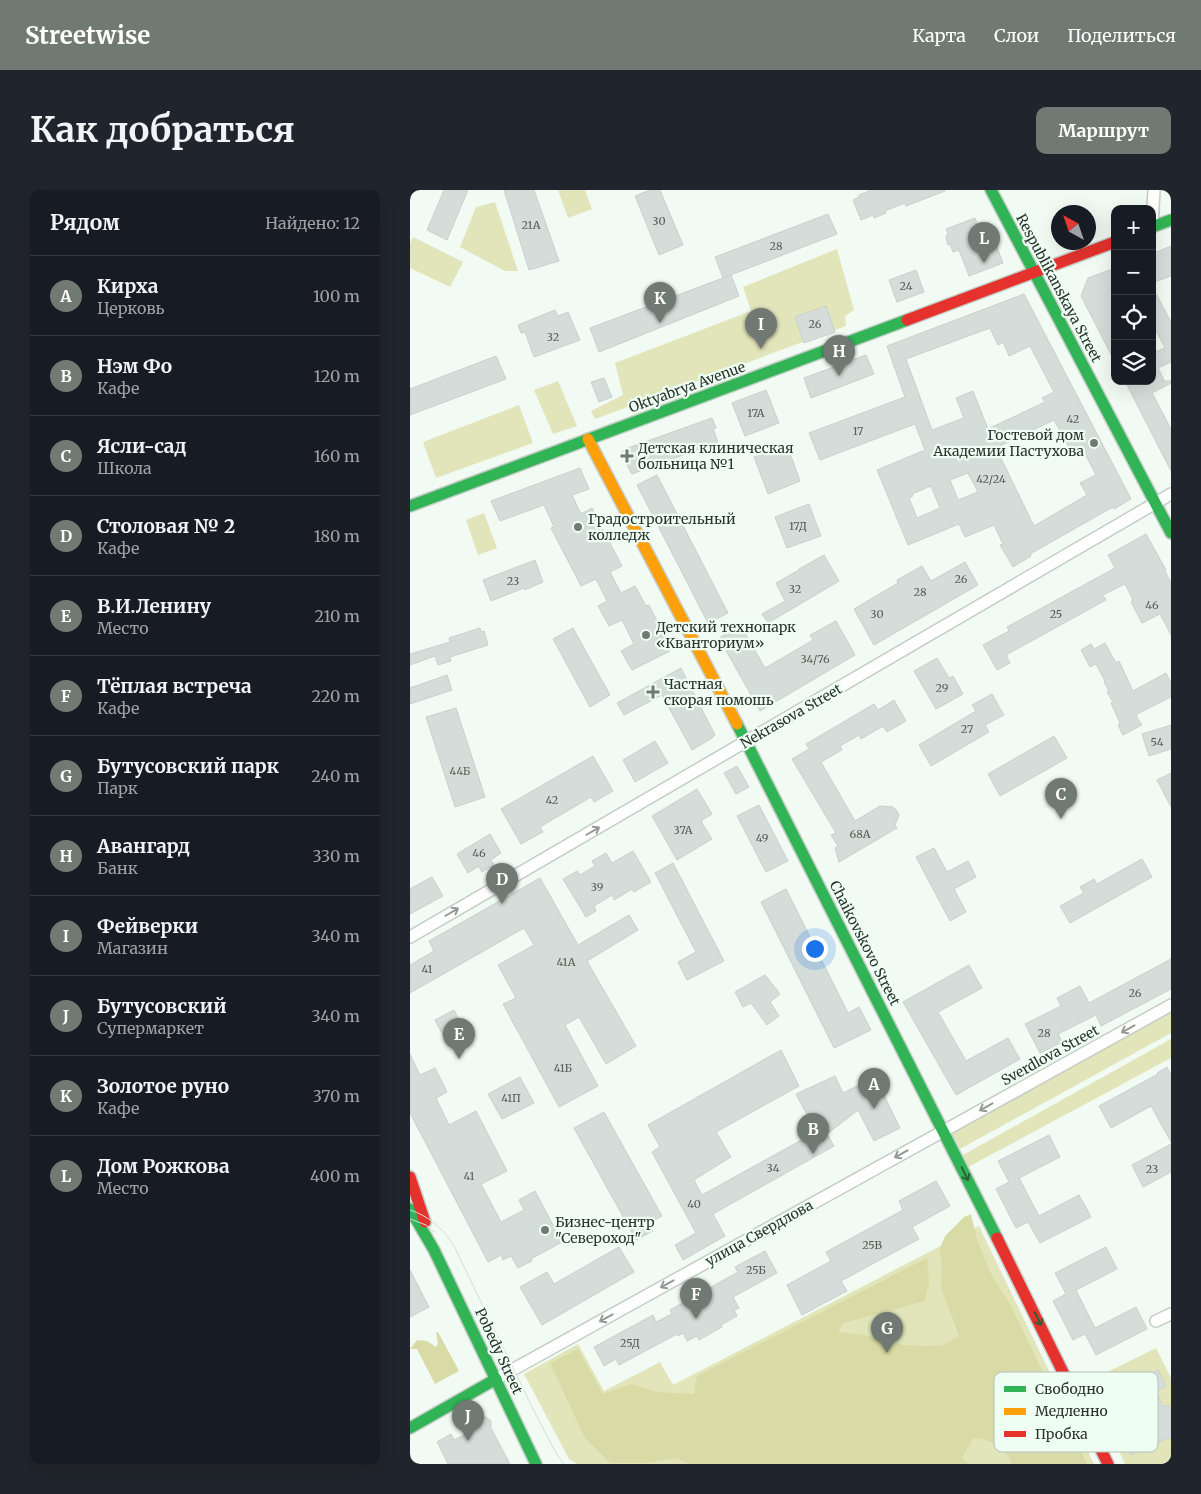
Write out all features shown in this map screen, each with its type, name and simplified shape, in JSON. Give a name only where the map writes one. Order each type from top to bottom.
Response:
[{"type":"main road","name":"Respublikanskaya Street","points":[[991,190],[1171,533]]},
{"type":"main road","points":[[1156,226],[1171,220]]},
{"type":"main road","name":"Oktyabrya Avenue","points":[[410,506],[1111,244]]},
{"type":"main road","name":"Chaikovskovo Street","points":[[588,439],[746,742],[944,1130],[1064,1372]]},
{"type":"main road","name":"Pobedy Street","points":[[410,1179],[434,1250]]},
{"type":"main road","name":"Pobedy Street","points":[[410,1209],[434,1250],[536,1464]]},
{"type":"main road","points":[[410,1428],[496,1380]]},
{"type":"main road","name":"Chaikovskovo Street","points":[[1102,1452],[1108,1464]]},
{"type":"street","points":[[1153,205],[1154,190]]},
{"type":"street","name":"Nekrasova Street","points":[[410,937],[1171,494]]},
{"type":"street","name":"Sverdlova Street","points":[[944,1130],[1171,1005]]},
{"type":"street","name":"улица Свердлова","points":[[496,1380],[944,1130]]},
{"type":"street","points":[[1156,1320],[1171,1314]]},
{"type":"green space","points":[[558,190],[585,190],[592,209],[568,218]]},
{"type":"green space","points":[[495,202],[518,271],[505,271],[460,247],[476,207]]},
{"type":"green space","points":[[413,237],[463,262],[450,287],[410,268],[410,244]]},
{"type":"green space","points":[[837,249],[854,310],[845,316],[846,326],[595,419],[591,411],[623,395],[615,363],[751,311],[743,287]]},
{"type":"green space","points":[[558,381],[577,426],[553,434],[534,390]]},
{"type":"green space","points":[[519,405],[533,443],[436,478],[423,442]]},
{"type":"green space","points":[[484,513],[497,548],[478,555],[466,520]]},
{"type":"green space","points":[[1171,1010],[1171,1033],[960,1149],[951,1132]]},
{"type":"green space","points":[[1171,1039],[1171,1058],[968,1167],[963,1155]]},
{"type":"green space","points":[[971,1214],[977,1240],[990,1272],[1011,1306],[1043,1372],[994,1372],[994,1444],[973,1438],[962,1458],[969,1464],[689,1464],[676,1458],[645,1463],[610,1463],[585,1438],[550,1363],[578,1349],[603,1394],[631,1384],[658,1392],[694,1394],[697,1376],[927,1258],[929,1283],[925,1301],[843,1323],[838,1332],[871,1336],[903,1345],[941,1346],[959,1336],[941,1288],[940,1248],[945,1236],[964,1217]]},
{"type":"green space","points":[[979,1226],[1050,1372],[994,1372],[994,1452],[1088,1452],[1094,1464],[577,1464],[569,1459],[524,1374],[578,1344],[604,1391],[660,1362],[673,1385]]},
{"type":"green space","points":[[438,1332],[459,1371],[435,1384],[417,1349],[410,1349],[417,1340],[427,1341],[436,1347],[438,1343],[436,1333]]},
{"type":"green space","points":[[1156,1348],[1171,1378],[1171,1410],[1169,1405],[1163,1407],[1158,1390],[1166,1386],[1157,1370],[1153,1372],[1107,1372]]},
{"type":"green space","points":[[1171,1437],[1171,1464],[1125,1464],[1119,1452],[1129,1452],[1130,1455],[1137,1452],[1158,1452],[1158,1443]]},
{"type":"green space","points":[[1081,1452],[1087,1464],[1012,1464],[1006,1453]]},
{"type":"building","points":[[444,190],[468,190],[447,240],[427,230]]},
{"type":"building","points":[[504,190],[534,190],[559,261],[529,270]]},
{"type":"building","points":[[650,190],[660,190],[683,245],[659,255],[635,196]]},
{"type":"building","points":[[871,190],[945,191],[906,206],[905,203],[885,211],[886,213],[874,218],[873,215],[861,220],[853,200]]},
{"type":"building","points":[[828,214],[837,234],[723,278],[715,257]]},
{"type":"building","points":[[975,218],[978,226],[981,225],[988,242],[994,239],[1003,263],[969,276],[959,250],[953,252],[950,244],[948,245],[946,229]]},
{"type":"building","points":[[1171,246],[1171,276],[1156,282],[1156,252]]},
{"type":"building","points":[[1111,269],[1111,354],[1081,296],[1088,278]]},
{"type":"building","points":[[916,270],[924,292],[897,302],[889,280]]},
{"type":"building","points":[[731,275],[739,296],[599,352],[590,328]]},
{"type":"building","points":[[1024,294],[1131,499],[1114,509],[1113,507],[1030,554],[1031,556],[1013,567],[1000,545],[1003,544],[994,525],[965,537],[959,524],[908,545],[877,470],[925,450],[915,424],[820,460],[809,433],[905,397],[887,346]],"holes":[[[990,328],[998,345],[1003,342],[1009,356],[1030,346],[1054,392],[1042,398],[1045,402],[988,429],[973,391],[956,398],[964,418],[932,430],[906,359]],[[1054,420],[1072,453],[1082,448],[1096,475],[1080,483],[1087,495],[1034,526],[996,448]],[[968,473],[978,492],[958,500],[950,480]],[[931,486],[940,508],[917,518],[909,498],[913,496],[912,494]]]},
{"type":"building","points":[[1156,294],[1171,322],[1171,362],[1158,368],[1164,380],[1161,381],[1171,381],[1171,383],[1152,393],[1171,429],[1171,471],[1127,385],[1156,385],[1156,351],[1165,348],[1156,331]]},
{"type":"building","points":[[826,306],[835,332],[804,343],[795,317]]},
{"type":"building","points":[[555,310],[558,316],[568,312],[580,340],[534,357],[525,332],[521,333],[518,325]]},
{"type":"building","points":[[866,355],[874,374],[811,398],[804,378]]},
{"type":"building","points":[[496,356],[506,379],[410,415],[410,389]]},
{"type":"building","points":[[604,378],[612,397],[599,402],[591,382]]},
{"type":"building","points":[[766,390],[779,423],[745,436],[732,403]]},
{"type":"building","points":[[712,418],[716,428],[713,429],[718,442],[632,474],[621,454],[625,449]]},
{"type":"building","points":[[787,445],[800,481],[768,494],[754,457]]},
{"type":"building","name":"Градостроительный колледж","points":[[580,468],[589,489],[572,495],[581,514],[592,508],[622,566],[610,572],[621,593],[635,586],[646,606],[649,605],[658,623],[656,624],[670,651],[632,670],[621,651],[634,644],[622,620],[609,626],[598,606],[607,601],[596,579],[581,586],[551,528],[554,527],[544,505],[500,521],[491,501]]},
{"type":"building","points":[[657,475],[728,613],[708,623],[637,485]]},
{"type":"building","points":[[809,504],[821,536],[787,548],[775,517]]},
{"type":"building","points":[[1146,534],[1171,583],[1171,635],[1160,614],[1142,623],[1131,602],[1133,600],[1125,584],[1103,595],[1106,600],[1006,655],[1010,663],[997,670],[983,645],[1009,631],[1007,627],[1115,568],[1108,555]]},
{"type":"building","points":[[824,555],[839,581],[768,623],[762,614],[785,601],[776,583]]},
{"type":"building","points":[[535,560],[543,582],[491,601],[483,580]]},
{"type":"building","points":[[965,562],[978,585],[874,645],[854,609],[898,583],[897,580],[922,566],[931,581]]},
{"type":"building","points":[[836,621],[855,655],[760,711],[719,638],[741,626],[765,668],[813,640],[810,635]]},
{"type":"building","points":[[480,628],[481,632],[484,631],[488,645],[450,657],[451,661],[438,665],[435,656],[410,665],[410,654],[450,642],[449,638]]},
{"type":"building","points":[[573,628],[610,695],[590,707],[553,639]]},
{"type":"building","points":[[1105,643],[1116,663],[1119,661],[1133,691],[1166,673],[1171,683],[1171,697],[1139,713],[1136,716],[1142,725],[1123,735],[1111,703],[1113,702],[1107,692],[1109,691],[1105,681],[1096,664],[1090,667],[1081,650],[1091,644],[1094,649]]},
{"type":"building","points":[[937,658],[949,678],[953,676],[963,694],[936,709],[914,671]]},
{"type":"building","points":[[681,668],[715,735],[692,750],[662,695],[624,715],[617,703]]},
{"type":"building","points":[[447,675],[452,690],[410,704],[410,688]]},
{"type":"building","points":[[992,694],[1004,715],[985,725],[989,732],[931,766],[919,745],[976,711],[972,705]]},
{"type":"building","points":[[894,700],[906,721],[887,732],[883,726],[861,739],[859,735],[840,746],[842,750],[821,762],[855,821],[880,806],[893,807],[899,815],[895,825],[897,828],[839,862],[835,848],[838,846],[831,835],[836,833],[792,759],[809,749],[806,744],[874,704],[878,710]]},
{"type":"building","points":[[456,708],[485,797],[455,807],[426,717]]},
{"type":"building","points":[[1171,725],[1171,749],[1149,756],[1142,734]]},
{"type":"building","points":[[1054,736],[1067,758],[1000,796],[988,774]]},
{"type":"building","points":[[655,741],[668,763],[635,782],[623,760]]},
{"type":"building","points":[[593,756],[613,791],[594,802],[591,797],[540,827],[543,832],[521,844],[501,809]]},
{"type":"building","points":[[737,766],[749,787],[736,794],[724,773]]},
{"type":"building","points":[[1171,773],[1171,807],[1157,780]]},
{"type":"building","points":[[697,789],[712,814],[701,821],[712,839],[677,860],[652,816]]},
{"type":"building","points":[[759,805],[788,861],[766,872],[737,816]]},
{"type":"building","points":[[490,834],[501,853],[491,860],[494,865],[482,872],[479,866],[468,873],[457,854]]},
{"type":"building","points":[[934,848],[947,872],[968,861],[976,877],[954,889],[966,912],[950,921],[916,857]]},
{"type":"building","points":[[633,851],[651,882],[634,892],[632,889],[614,900],[612,895],[594,906],[596,911],[586,917],[563,879],[577,871],[580,875],[595,866],[592,861],[606,853],[612,863]]},
{"type":"building","points":[[1142,859],[1152,877],[1070,923],[1060,906],[1084,893],[1080,887],[1094,879],[1097,884]]},
{"type":"building","points":[[673,863],[724,961],[687,980],[678,962],[696,952],[655,873]]},
{"type":"building","points":[[432,877],[443,896],[410,914],[410,889]]},
{"type":"building","points":[[540,878],[578,945],[629,915],[638,930],[587,961],[636,1046],[606,1064],[579,1017],[565,1025],[598,1086],[559,1107],[503,1004],[516,998],[498,965],[534,945],[524,928],[410,993],[410,965],[434,951],[429,941]]},
{"type":"building","points":[[786,889],[848,1013],[859,1007],[871,1030],[834,1048],[761,902]]},
{"type":"building","points":[[1171,959],[1171,989],[1101,1026],[1096,1015],[1058,1034],[1062,1042],[1040,1053],[1025,1024],[1061,1006],[1057,998],[1080,986],[1089,1003]]},
{"type":"building","points":[[969,965],[982,988],[938,1012],[966,1061],[1008,1038],[1020,1059],[956,1095],[903,1002]]},
{"type":"building","points":[[765,975],[780,994],[770,1002],[779,1016],[767,1025],[751,1003],[743,1007],[735,992]]},
{"type":"building","points":[[454,1010],[463,1027],[444,1037],[435,1020]]},
{"type":"building","points":[[781,1050],[799,1086],[716,1132],[731,1157],[694,1180],[702,1195],[816,1132],[796,1094],[835,1076],[843,1093],[875,1077],[900,1128],[874,1141],[858,1110],[827,1134],[834,1146],[713,1214],[725,1236],[683,1260],[675,1245],[696,1233],[652,1152],[660,1147],[648,1125]]},
{"type":"building","points":[[410,1054],[420,1075],[435,1068],[447,1092],[436,1098],[449,1125],[476,1111],[507,1171],[481,1184],[501,1222],[524,1210],[519,1200],[535,1191],[562,1242],[518,1268],[511,1256],[503,1260],[501,1255],[488,1262],[410,1113]]},
{"type":"building","points":[[1167,1067],[1171,1075],[1171,1142],[1151,1106],[1111,1128],[1099,1106],[1158,1074]]},
{"type":"building","points":[[520,1077],[534,1103],[502,1119],[488,1094]]},
{"type":"building","points":[[604,1112],[662,1216],[648,1224],[653,1231],[636,1240],[574,1128]]},
{"type":"building","points":[[1049,1135],[1060,1157],[1019,1178],[1039,1216],[1079,1195],[1091,1217],[1040,1243],[1028,1222],[1016,1228],[996,1189],[1009,1182],[998,1161]]},
{"type":"building","points":[[1171,1144],[1171,1172],[1143,1187],[1132,1165]]},
{"type":"building","points":[[936,1181],[950,1206],[912,1227],[919,1239],[841,1281],[847,1291],[802,1315],[787,1285],[831,1261],[826,1252],[903,1210],[899,1201]]},
{"type":"building","points":[[619,1247],[634,1272],[542,1325],[520,1287],[547,1272],[554,1284]]},
{"type":"building","points":[[1106,1247],[1117,1269],[1076,1290],[1095,1328],[1136,1307],[1147,1329],[1096,1355],[1085,1334],[1073,1340],[1053,1301],[1066,1294],[1055,1273]]},
{"type":"building","points":[[765,1251],[777,1273],[733,1297],[739,1308],[734,1310],[737,1316],[721,1325],[722,1327],[699,1340],[697,1336],[687,1341],[683,1333],[678,1336],[677,1334],[619,1365],[616,1359],[604,1366],[594,1347],[653,1315],[656,1322],[672,1314],[670,1310],[738,1272],[735,1267]]},
{"type":"building","points":[[410,1270],[429,1307],[410,1317]]},
{"type":"building","points":[[1158,1370],[1166,1386],[1158,1390],[1158,1372],[1154,1372]]},
{"type":"building","points":[[1158,1396],[1163,1407],[1169,1405],[1171,1410],[1171,1437],[1158,1443]]},
{"type":"building","points":[[483,1417],[491,1421],[491,1428],[510,1464],[448,1464],[437,1442],[451,1434],[454,1440],[476,1429],[478,1421]]},
{"type":"tram line","points":[[410,1210],[434,1223],[453,1244],[533,1409],[556,1453],[564,1464]]},
{"type":"tram line","points":[[410,1219],[426,1225],[434,1232]]},
{"type":"traffic: fast","points":[[991,190],[1171,533]]},
{"type":"traffic: fast","points":[[1156,226],[1171,220]]},
{"type":"traffic: fast","points":[[410,506],[907,320]]},
{"type":"traffic: fast","points":[[737,724],[997,1238]]},
{"type":"traffic: fast","points":[[410,1209],[434,1250],[536,1464]]},
{"type":"traffic: fast","points":[[410,1428],[496,1379]]},
{"type":"traffic: slow","points":[[588,439],[737,724]]},
{"type":"traffic: jam","points":[[907,320],[1111,244]]},
{"type":"traffic: jam","points":[[410,1177],[425,1222]]},
{"type":"traffic: jam","points":[[997,1238],[1063,1372]]},
{"type":"traffic: jam","points":[[1102,1452],[1108,1464]]},
{"type":"place","name":"Дом Рожкова","points":[[984,263]]},
{"type":"place","name":"Золотое руно","points":[[660,323]]},
{"type":"place","name":"Фейверки","points":[[761,349]]},
{"type":"place","name":"Авангард","points":[[839,376]]},
{"type":"place","name":"Гостевой дом Академии Пастухова","points":[[1094,443]]},
{"type":"place","name":"Детская клиническая больница №1","points":[[627,456]]},
{"type":"place","name":"Градостроительный колледж","points":[[578,527]]},
{"type":"place","name":"Детский технопарк «Кванториум»","points":[[646,635]]},
{"type":"place","name":"Частная скорая помошь","points":[[653,692]]},
{"type":"place","name":"Ясли-сад","points":[[1061,819]]},
{"type":"place","name":"Столовая № 2","points":[[502,904]]},
{"type":"place","name":"В.И.Ленину","points":[[459,1059]]},
{"type":"place","name":"Кирха","points":[[874,1109]]},
{"type":"place","name":"Нэм Фо","points":[[813,1154]]},
{"type":"place","name":"Бизнес-центр \"Североход\"","points":[[545,1230]]},
{"type":"place","name":"Тёплая встреча","points":[[696,1319]]},
{"type":"place","name":"Бутусовский парк","points":[[887,1353]]},
{"type":"place","name":"Бутусовский","points":[[468,1441]]}]
